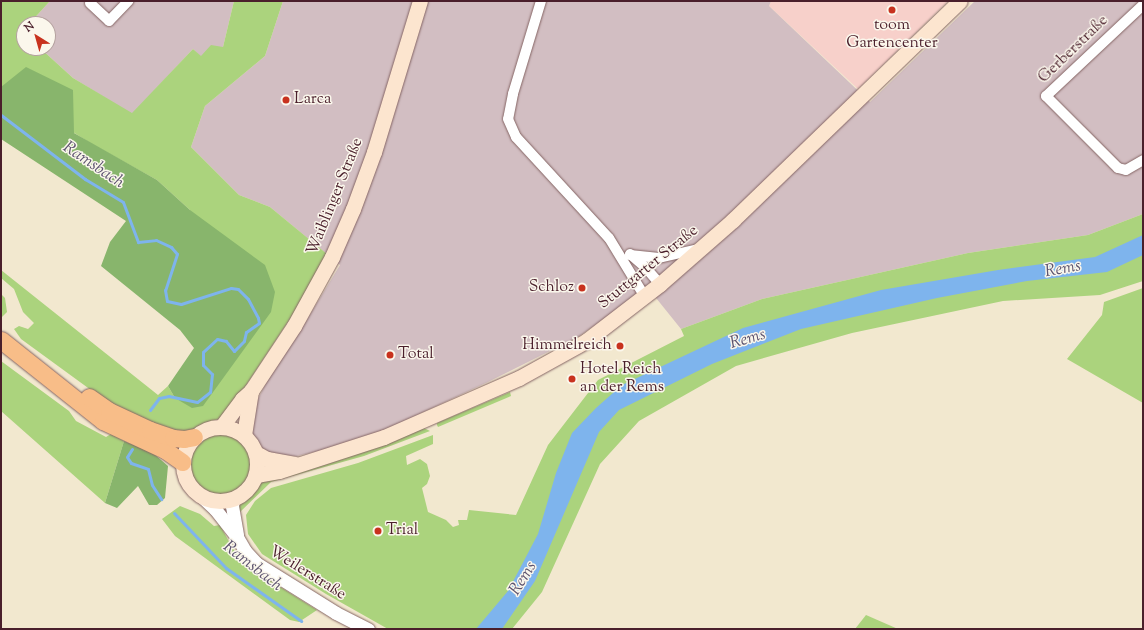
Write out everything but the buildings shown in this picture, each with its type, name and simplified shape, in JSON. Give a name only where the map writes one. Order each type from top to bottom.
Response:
[{"type":"highway","points":[[4,345],[42,372],[71,397],[103,421],[165,450],[182,462]]},
{"type":"highway","points":[[42,372],[65,380],[109,411],[128,421],[173,438],[184,440],[194,437]]},
{"type":"main road","name":"Waiblinger Straße","points":[[222,426],[242,399],[251,391],[294,326],[318,284],[353,209],[374,152],[420,1]]},
{"type":"main road","name":"Stuttgarter Straße","points":[[256,475],[279,471],[296,464],[384,437],[519,378],[586,341],[645,297],[702,249],[960,1]]},
{"type":"main road","name":"Waiblinger Straße","points":[[244,435],[251,391]]},
{"type":"main road","points":[[222,426],[236,429],[252,443],[258,464],[256,475],[247,489],[233,498],[222,501],[201,496],[192,489],[186,481],[182,462],[185,451],[194,437],[207,429],[222,426]]},
{"type":"main road","name":"Stuttgarter Straße","points":[[256,453],[267,458],[296,464]]},
{"type":"street","points":[[90,3],[110,21],[128,1]]},
{"type":"street","points":[[541,1],[513,94],[508,119],[516,137],[609,238],[646,268],[660,284]]},
{"type":"street","name":"Gerberstraße","points":[[1143,5],[1046,96],[1118,168],[1126,170],[1143,160]]},
{"type":"street","points":[[609,238],[645,297]]},
{"type":"street","points":[[630,255],[659,258],[702,249]]},
{"type":"street","name":"Weilerstraße","points":[[201,496],[215,509],[237,537],[245,552],[270,573],[336,613],[368,629]]},
{"type":"street","name":"Weilerstraße","points":[[233,498],[232,506],[237,537]]},
{"type":"shaded area","points":[[50,1],[234,1],[223,47],[201,57],[193,49],[132,114],[73,78],[49,56],[56,56],[56,16],[36,16]]},
{"type":"shaded area","points":[[283,1],[771,1],[769,6],[870,102],[975,1],[1143,1],[1143,214],[1088,235],[968,253],[762,299],[681,329],[648,288],[578,337],[488,382],[372,436],[336,447],[297,456],[272,455],[259,446],[251,431],[251,413],[267,381],[300,331],[340,265],[270,207],[239,195],[191,147],[205,106],[265,56]]},
{"type":"shaded area","points":[[771,1],[948,1],[858,89],[769,6]]},
{"type":"green space","points":[[1,1],[50,1],[36,16],[16,16],[16,56],[49,56],[73,78],[132,113],[193,49],[201,56],[211,45],[223,47],[234,1],[283,1],[265,56],[205,106],[191,147],[239,195],[270,207],[327,254],[313,284],[225,417],[206,423],[191,432],[165,429],[141,420],[95,393],[21,339],[14,329],[19,326],[28,329],[34,323],[23,312],[14,289],[1,278],[1,270],[158,395],[168,386],[175,398],[203,406],[190,210],[157,180],[92,144],[1,87]]},
{"type":"green space","points":[[26,67],[73,90],[74,133],[157,180],[190,210],[265,265],[275,292],[271,312],[203,406],[192,408],[175,398],[168,386],[194,348],[180,330],[101,266],[110,242],[126,221],[1,139],[1,87]]},
{"type":"green space","points":[[1143,214],[1143,281],[1100,295],[1003,301],[852,333],[736,366],[639,421],[600,464],[542,592],[512,629],[388,629],[326,594],[262,554],[248,534],[246,515],[255,501],[271,488],[358,463],[433,435],[433,444],[406,456],[407,465],[420,459],[427,464],[430,476],[427,484],[422,488],[428,512],[446,520],[453,527],[459,525],[458,520],[467,520],[469,510],[516,515],[548,445],[598,380],[684,336],[681,329],[762,299],[968,253],[1088,235]]},
{"type":"green space","points":[[1143,288],[1143,403],[1067,359],[1102,315],[1104,302]]},
{"type":"green space","points":[[1,294],[5,298],[7,312],[1,318]]},
{"type":"green space","points":[[1,361],[69,411],[76,421],[106,437],[111,434],[124,441],[105,503],[1,411]]},
{"type":"green space","points":[[510,392],[511,396],[438,427],[437,425],[437,423]]},
{"type":"green space","points":[[424,428],[430,431],[364,456],[271,482],[240,512],[238,508],[243,500],[260,482],[269,478],[397,439]]},
{"type":"green space","points":[[215,432],[227,432],[243,441],[250,451],[252,463],[250,475],[243,485],[227,494],[215,494],[204,489],[195,480],[190,469],[190,457],[195,446],[204,437]]},
{"type":"green space","points":[[124,441],[153,453],[168,466],[165,498],[157,505],[149,505],[138,486],[117,508],[105,503]]},
{"type":"green space","points":[[180,506],[200,514],[214,526],[220,525],[233,549],[250,568],[317,610],[299,622],[290,620],[175,536],[162,519]]},
{"type":"green space","points":[[866,615],[898,629],[855,629]]},
{"type":"water","name":"Rems","points":[[1143,235],[1143,255],[1107,272],[1027,281],[937,298],[801,329],[712,364],[619,410],[599,432],[535,581],[502,629],[476,629],[508,591],[538,534],[556,473],[572,433],[596,408],[622,385],[743,328],[881,290],[998,270],[1095,257]]},
{"type":"waterway","name":"Ramsbach","points":[[1,115],[85,179],[123,202],[138,242],[156,240],[171,247],[177,254],[165,290],[167,301],[181,304],[231,288],[238,289],[248,299],[258,318],[259,323],[246,332],[244,341],[234,351],[226,341],[217,339],[203,352],[203,365],[212,374],[210,392],[197,402],[169,396],[159,398],[150,410]]},
{"type":"waterway","name":"Ramsbach","points":[[132,449],[127,457],[131,463],[148,469],[152,485],[161,499]]},
{"type":"waterway","name":"Ramsbach","points":[[174,513],[226,568],[301,621]]},
{"type":"place","name":"toom Gartencenter","points":[[892,10]]},
{"type":"place","name":"Larca","points":[[286,100]]},
{"type":"place","name":"Schloz","points":[[582,288]]},
{"type":"place","name":"Himmelreich","points":[[620,346]]},
{"type":"place","name":"Total","points":[[390,355]]},
{"type":"place","name":"Hotel Reich an der Rems","points":[[572,379]]},
{"type":"place","name":"Trial","points":[[378,531]]}]
